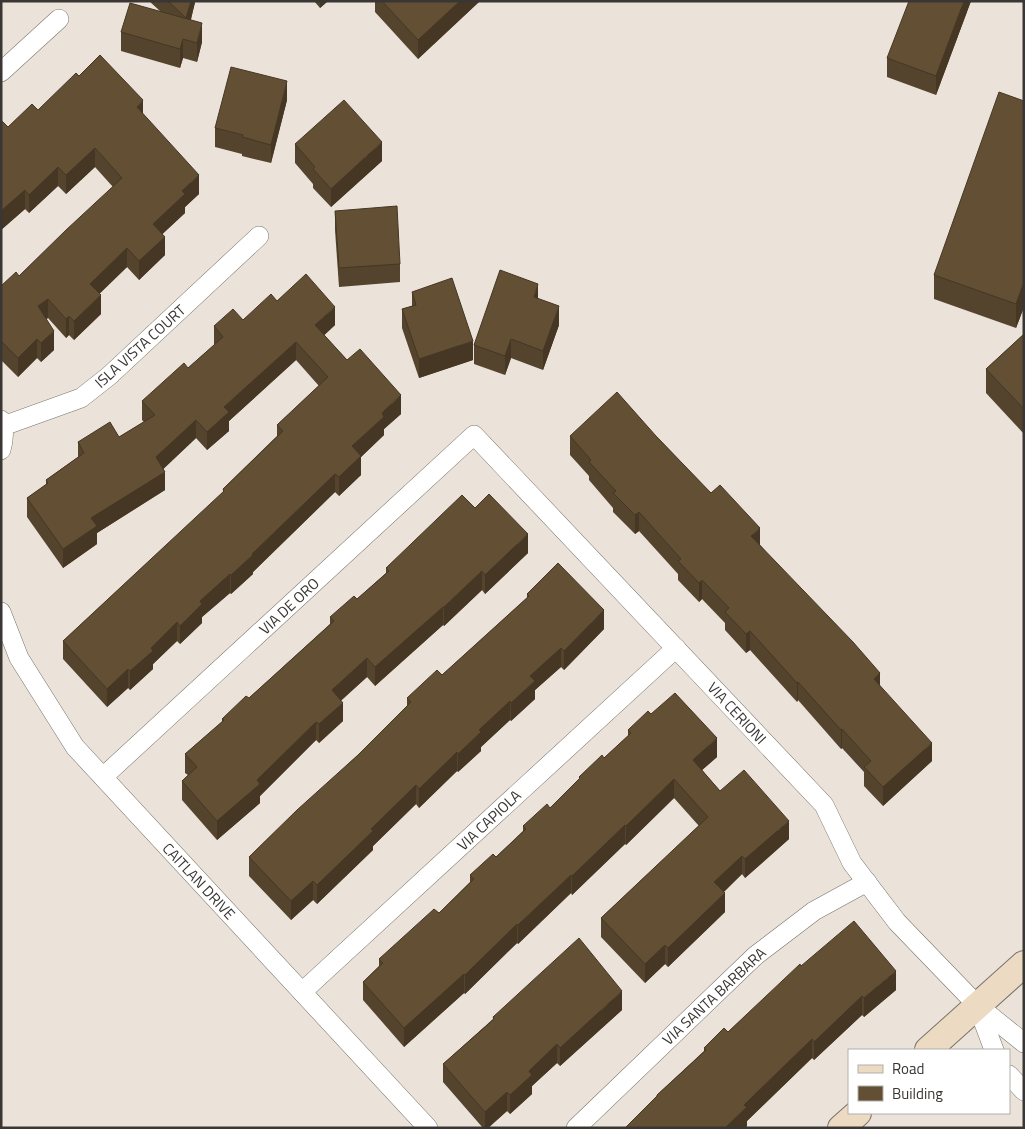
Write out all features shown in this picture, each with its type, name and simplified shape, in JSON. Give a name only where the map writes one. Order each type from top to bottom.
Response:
[{"type":"main road","points":[[929,1049],[1024,964]]},
{"type":"main road","points":[[841,1128],[857,1114]]},
{"type":"street","points":[[1,72],[59,19]]},
{"type":"street","name":"ISLA VISTA COURT","points":[[2,423],[80,398],[109,376],[259,236]]},
{"type":"street","points":[[1,450],[4,438],[2,423]]},
{"type":"street","name":"VIA CERIONI","points":[[474,435],[824,805],[852,863],[898,922],[978,1006],[1024,1043]]},
{"type":"street","name":"VIA DE ORO","points":[[103,777],[474,435]]},
{"type":"street","name":"CAITLAN DRIVE","points":[[1,612],[19,658],[75,747],[428,1128]]},
{"type":"street","name":"VIA CAPIOLA","points":[[302,992],[676,648]]},
{"type":"street","name":"VIA SANTA BARBARA","points":[[576,1128],[755,956],[814,911],[867,882]]},
{"type":"street","name":"VIA CERIONI","points":[[978,1006],[994,1049]]},
{"type":"street","points":[[1010,1076],[1024,1091]]},
{"type":"building","points":[[168,1],[191,1],[186,18]]},
{"type":"building","points":[[382,1],[460,1],[418,40]]},
{"type":"building","points":[[909,1],[964,1],[936,76],[887,58]]},
{"type":"building","points":[[130,3],[202,23],[197,43],[183,39],[180,49],[121,32]]},
{"type":"building","points":[[100,55],[143,100],[137,107],[199,175],[182,191],[185,194],[153,224],[165,237],[139,261],[127,248],[90,284],[101,295],[74,321],[69,316],[66,319],[48,299],[38,306],[54,331],[41,343],[37,339],[18,358],[1,341],[1,286],[16,272],[19,276],[122,178],[95,148],[66,175],[58,167],[29,195],[25,190],[1,211],[1,120],[8,127],[32,104],[38,110],[76,73],[79,76]]},
{"type":"building","points":[[231,67],[287,81],[271,145],[215,128]]},
{"type":"building","points":[[999,92],[1024,101],[1024,282],[1016,304],[934,275]]},
{"type":"building","points":[[344,100],[382,142],[331,189],[313,169],[315,167],[295,144]]},
{"type":"building","points":[[397,206],[400,264],[339,268],[335,211]]},
{"type":"building","points":[[500,270],[538,284],[534,297],[559,306],[543,351],[511,339],[505,356],[474,345]]},
{"type":"building","points":[[306,274],[335,307],[315,325],[347,360],[360,349],[401,395],[382,413],[384,417],[352,446],[361,456],[339,477],[335,474],[253,555],[200,601],[202,604],[180,626],[177,622],[151,648],[153,651],[130,671],[128,669],[107,689],[63,641],[224,491],[223,489],[283,431],[277,425],[328,377],[296,342],[224,407],[229,412],[207,432],[196,420],[156,457],[165,472],[91,518],[97,526],[63,549],[27,498],[48,483],[46,480],[84,453],[78,442],[110,422],[119,437],[155,415],[142,401],[184,363],[188,368],[223,337],[214,326],[233,309],[243,320],[271,294],[277,301]]},
{"type":"building","points":[[452,278],[473,341],[419,359],[402,309],[416,305],[412,292]]},
{"type":"building","points":[[1024,334],[1024,409],[986,369]]},
{"type":"building","points":[[617,392],[711,493],[720,485],[760,528],[751,536],[853,642],[880,673],[874,679],[932,743],[883,787],[864,767],[871,761],[750,631],[746,634],[725,612],[729,608],[702,580],[699,583],[678,561],[681,559],[639,512],[635,515],[613,493],[616,491],[589,462],[591,460],[570,436]]},
{"type":"building","points":[[489,494],[528,534],[485,575],[482,571],[375,667],[367,658],[332,690],[343,703],[319,724],[316,722],[257,780],[260,784],[217,821],[182,781],[197,767],[185,754],[224,720],[222,719],[246,696],[249,698],[334,621],[330,617],[354,596],[357,599],[389,571],[386,568],[462,495],[475,508]]},
{"type":"building","points":[[558,563],[604,610],[564,651],[561,648],[530,676],[535,681],[479,730],[481,732],[458,754],[457,752],[419,789],[416,785],[371,829],[373,831],[317,885],[313,881],[291,901],[249,857],[297,810],[358,755],[411,702],[407,698],[437,670],[442,675],[529,596],[527,594]]},
{"type":"building","points":[[675,693],[717,738],[693,760],[720,791],[744,770],[789,821],[745,859],[742,856],[714,882],[725,893],[668,948],[665,945],[645,964],[601,918],[708,817],[674,779],[572,876],[517,924],[465,975],[404,1028],[363,982],[383,963],[379,959],[434,909],[439,913],[474,879],[470,875],[493,854],[496,857],[526,829],[523,826],[547,804],[550,808],[602,755],[604,758],[631,733],[628,730],[648,711],[651,714]]},
{"type":"building","points":[[854,921],[896,971],[864,998],[862,996],[814,1042],[812,1039],[744,1105],[747,1107],[725,1128],[625,1128],[657,1095],[706,1050],[704,1048],[724,1028],[728,1032],[800,964],[801,966]]},
{"type":"building","points":[[579,938],[622,991],[560,1048],[557,1044],[529,1071],[532,1075],[510,1095],[507,1092],[485,1112],[443,1064],[494,1019],[493,1017]]}]
